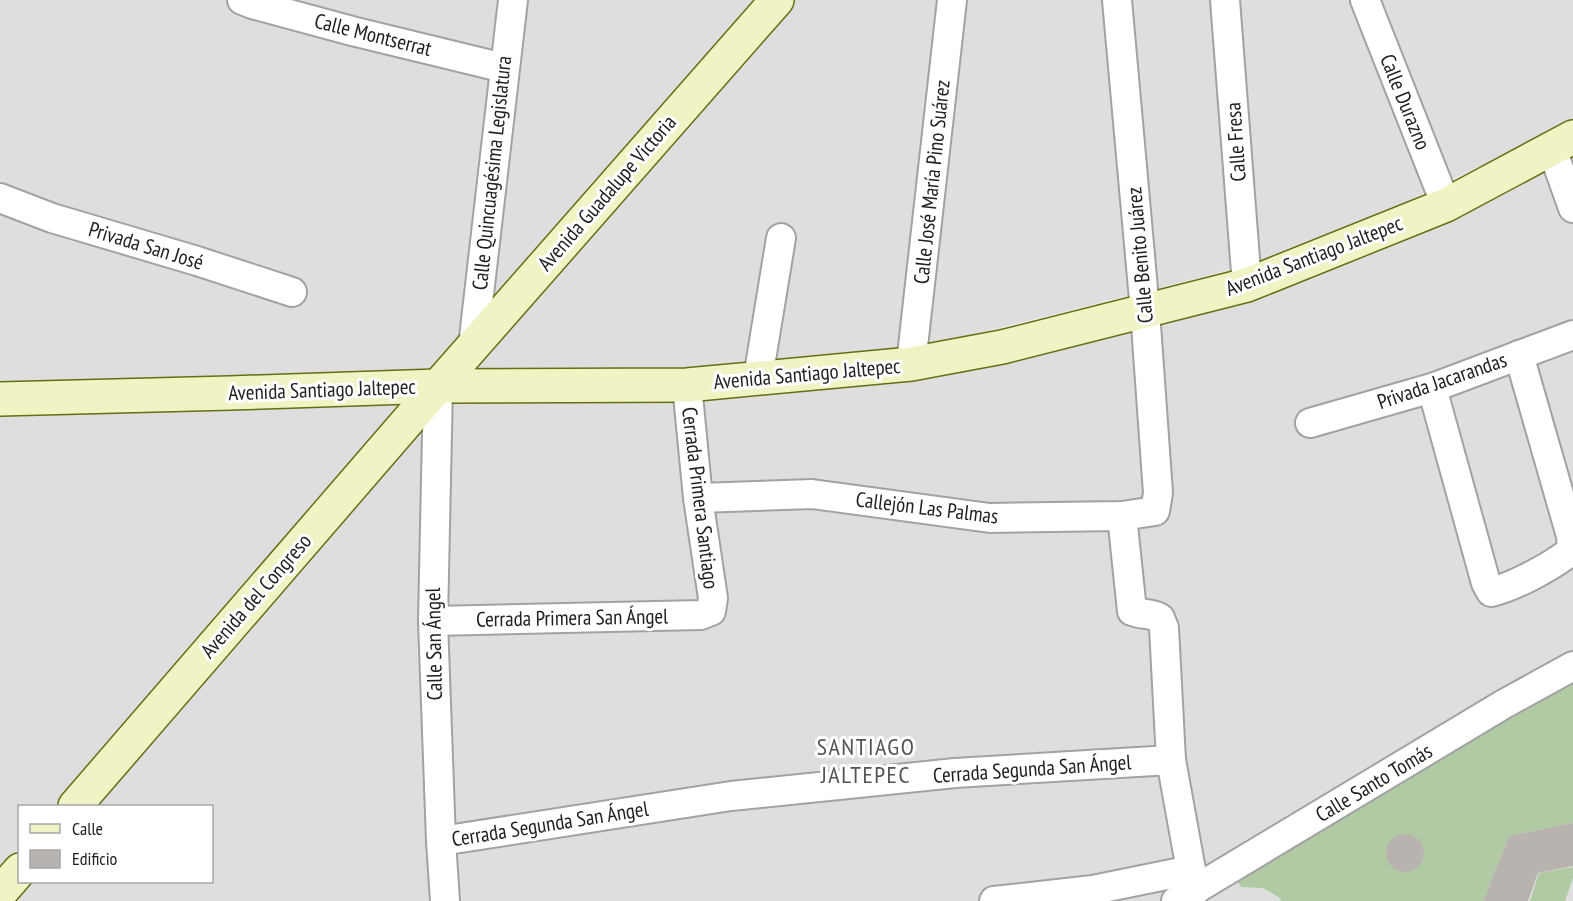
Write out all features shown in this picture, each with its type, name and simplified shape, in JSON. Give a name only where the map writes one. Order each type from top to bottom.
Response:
[{"type":"street","name":"Calle Montserrat","points":[[242,0],[352,31],[504,68]]},
{"type":"street","name":"Calle Quincuagésima Legislatura","points":[[473,346],[513,0]]},
{"type":"street","name":"Avenida Guadalupe Victoria","points":[[438,386],[777,0]]},
{"type":"street","name":"Calle José María Pino Suárez","points":[[911,364],[952,0]]},
{"type":"street","name":"Calle Benito Juárez","points":[[1116,0],[1145,311],[1158,493],[1155,511]]},
{"type":"street","name":"Calle Fresa","points":[[1225,0],[1247,285]]},
{"type":"street","name":"Calle Durazno","points":[[1365,0],[1446,205]]},
{"type":"street","name":"Avenida Santiago Jaltepec","points":[[0,399],[438,386],[687,386],[911,364],[1002,347],[1247,285],[1446,205],[1563,143]]},
{"type":"street","points":[[1563,143],[1573,208]]},
{"type":"street","name":"Privada San José","points":[[0,198],[52,218],[292,292]]},
{"type":"street","points":[[758,378],[781,238]]},
{"type":"street","name":"Privada Jacarandas","points":[[1310,423],[1432,388],[1573,335]]},
{"type":"street","points":[[1432,388],[1486,583],[1491,592],[1504,589],[1562,558],[1572,550],[1571,536],[1519,355]]},
{"type":"street","name":"Calle San Ángel","points":[[438,386],[432,621],[445,901]]},
{"type":"street","name":"Avenida del Congreso","points":[[77,805],[438,386]]},
{"type":"street","name":"Cerrada Primera Santiago","points":[[687,386],[698,498],[713,598],[711,611]]},
{"type":"street","name":"Callejón Las Palmas","points":[[698,498],[812,494],[990,518],[1122,516],[1155,511]]},
{"type":"street","points":[[1122,516],[1132,611],[1142,615],[1151,613],[1160,618],[1164,628],[1171,760],[1187,888]]},
{"type":"street","name":"Cerrada Primera San Ángel","points":[[432,621],[701,615],[711,611]]},
{"type":"street","name":"Calle Santo Tomás","points":[[994,901],[1093,890],[1187,888],[1573,666]]},
{"type":"street","name":"Cerrada Segunda San Ángel","points":[[441,841],[731,796],[955,773],[1171,760]]},
{"type":"street","points":[[0,893],[18,872]]},
{"type":"shaded area","name":"SANTIAGO JALTEPEC","points":[[0,0],[503,0],[455,358],[483,392],[868,375],[1309,268],[1573,138],[1573,901],[0,901]]},
{"type":"shaded area","points":[[517,0],[1573,0],[1573,121],[1302,252],[867,361],[484,376],[467,364]]},
{"type":"green space","points":[[1573,683],[1573,823],[1509,836],[1483,901],[1281,901],[1280,898],[1263,888],[1241,887],[1235,876]]},
{"type":"green space","points":[[1573,867],[1573,878],[1565,901],[1530,901],[1539,873]]},
{"type":"building","points":[[1573,823],[1573,866],[1538,873],[1528,901],[1483,901],[1509,836]]},
{"type":"building","points":[[1405,834],[1419,839],[1424,853],[1419,867],[1405,872],[1391,867],[1386,853],[1391,839]]},
{"type":"district","name":"SANTIAGO JALTEPEC","points":[[866,761]]}]
